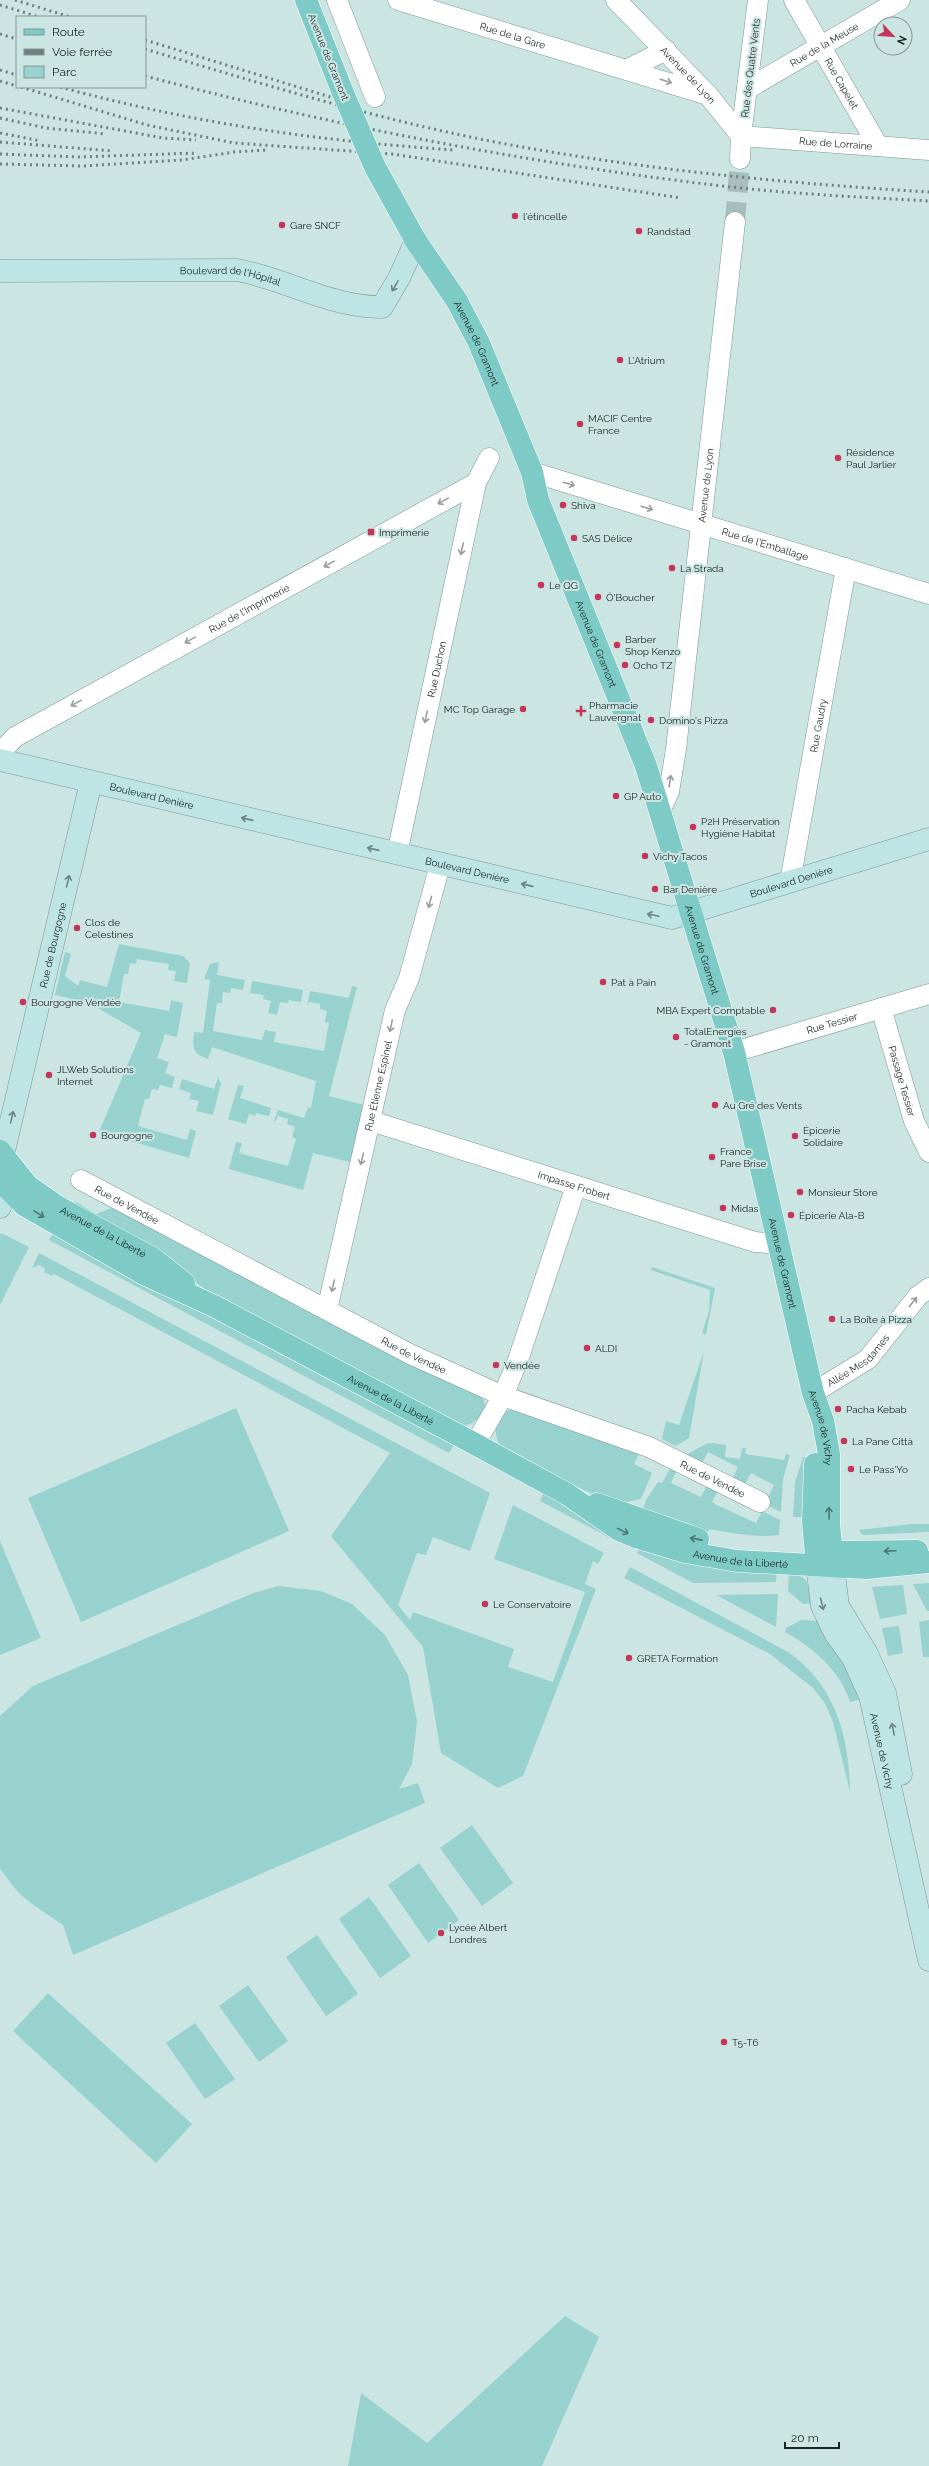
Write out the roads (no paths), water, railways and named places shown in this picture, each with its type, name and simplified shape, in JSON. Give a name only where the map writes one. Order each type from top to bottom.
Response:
[{"type":"main road","name":"Avenue de Gramont","points":[[306,0],[375,167],[416,241],[457,301],[475,336],[532,472],[538,500],[646,766],[734,1052],[814,1393]]},
{"type":"main road","name":"Avenue de la Liberté","points":[[1,1153],[9,1191],[24,1205],[130,1266],[214,1306],[567,1494],[619,1530],[685,1552],[737,1561],[824,1559],[929,1551]]},
{"type":"main road","name":"Avenue de Vichy","points":[[814,1393],[811,1408],[815,1451],[813,1522],[824,1559]]},
{"type":"main road","name":"Avenue de la Liberté","points":[[824,1559],[866,1568],[929,1562]]},
{"type":"street","points":[[337,0],[375,97]]},
{"type":"street","name":"Rue de la Gare","points":[[398,0],[628,69],[708,95]]},
{"type":"street","name":"Rue des Quatre Vents","points":[[741,136],[758,0]]},
{"type":"street","name":"Rue Capelet","points":[[794,0],[878,146]]},
{"type":"street","name":"Rue de la Meuse","points":[[747,89],[900,0]]},
{"type":"street","name":"Avenue de Lyon","points":[[625,2],[666,50],[708,95],[741,136]]},
{"type":"street","points":[[628,69],[666,50]]},
{"type":"street","points":[[740,159],[741,136]]},
{"type":"street","name":"Rue de Lorraine","points":[[741,136],[929,150]]},
{"type":"street","name":"Avenue de Lyon","points":[[660,811],[668,792],[676,749],[735,222]]},
{"type":"street","name":"Boulevard de l'Hôpital","points":[[0,271],[237,270],[274,278],[359,307],[382,307],[399,278],[416,241]]},
{"type":"street","points":[[476,483],[489,458]]},
{"type":"street","name":"Rue de l'Emballage","points":[[532,472],[929,594]]},
{"type":"street","name":"Rue de l'Imprimerie","points":[[0,753],[15,737],[29,729],[476,483]]},
{"type":"street","name":"Rue Duchon","points":[[397,854],[476,483]]},
{"type":"street","name":"Rue Gaudry","points":[[790,882],[846,568]]},
{"type":"street","points":[[646,766],[676,749]]},
{"type":"street","name":"Boulevard Denière","points":[[0,760],[440,865],[672,918],[929,839]]},
{"type":"street","name":"Rue de Bourgogne","points":[[1,1153],[92,782]]},
{"type":"street","name":"Rue Étienne Espinel","points":[[327,1310],[395,1010],[409,978],[440,865]]},
{"type":"street","name":"Rue Tessier","points":[[734,1052],[929,994]]},
{"type":"street","name":"Passage Tessier","points":[[881,1008],[914,1121],[929,1152]]},
{"type":"street","name":"Impasse Frobert","points":[[371,1121],[755,1242],[779,1244]]},
{"type":"street","name":"Rue de Vendée","points":[[81,1180],[410,1354],[503,1396],[649,1447],[760,1502]]},
{"type":"street","points":[[475,1444],[503,1396],[518,1360],[576,1186]]},
{"type":"street","name":"Allée Mesdames","points":[[814,1393],[868,1359],[918,1296],[929,1288]]},
{"type":"street","name":"Avenue de Vichy","points":[[824,1559],[822,1606],[835,1633],[853,1658],[870,1696],[929,1960]]},
{"type":"tunnel","points":[[735,222],[740,159]]},
{"type":"railway","points":[[15,0],[67,16]]},
{"type":"railway","points":[[0,5],[36,16]]},
{"type":"railway","points":[[0,34],[16,39]]},
{"type":"railway","points":[[146,40],[340,100]]},
{"type":"railway","points":[[146,49],[359,111],[446,132],[544,151],[599,160],[709,174],[929,192]]},
{"type":"railway","points":[[0,70],[16,75]]},
{"type":"railway","points":[[146,76],[359,127],[576,166],[649,177],[748,189],[929,201]]},
{"type":"railway","points":[[0,81],[16,86]]},
{"type":"railway","points":[[24,88],[147,125],[234,143],[392,154],[681,198]]},
{"type":"railway","points":[[64,88],[158,111],[256,129],[304,136],[454,150]]},
{"type":"railway","points":[[0,108],[163,138],[196,140]]},
{"type":"railway","points":[[0,118],[46,128],[106,134]]},
{"type":"railway","points":[[0,133],[41,141]]},
{"type":"railway","points":[[0,142],[113,151]]},
{"type":"railway","points":[[0,164],[83,166],[182,160],[234,152],[267,150]]},
{"type":"railway","points":[[0,154],[79,157],[198,153]]},
{"type":"place","name":"l'étincelle","points":[[515,216]]},
{"type":"place","name":"Gare SNCF","points":[[282,225]]},
{"type":"place","name":"Randstad","points":[[639,231]]},
{"type":"place","name":"L'Atrium","points":[[620,360]]},
{"type":"place","name":"MACIF Centre France","points":[[580,424]]},
{"type":"place","name":"Résidence Paul Jarlier","points":[[838,458]]},
{"type":"place","name":"Shiva","points":[[563,505]]},
{"type":"place","name":"Imprimerie","points":[[371,532]]},
{"type":"place","name":"SAS Délice","points":[[574,538]]},
{"type":"place","name":"La Strada","points":[[672,568]]},
{"type":"place","name":"Le QG","points":[[541,585]]},
{"type":"place","name":"Ô'Boucher","points":[[598,597]]},
{"type":"place","name":"Barber Shop Kenzo","points":[[617,645]]},
{"type":"place","name":"Ocho TZ","points":[[625,665]]},
{"type":"place","name":"MC Top Garage","points":[[523,709]]},
{"type":"place","name":"Pharmacie Lauvergnat","points":[[581,711]]},
{"type":"place","name":"Domino's Pizza","points":[[651,720]]},
{"type":"place","name":"GP Auto","points":[[616,796]]},
{"type":"place","name":"P2H Préservation Hygiène Habitat","points":[[693,827]]},
{"type":"place","name":"Vichy Tacos","points":[[645,856]]},
{"type":"place","name":"Bar Denière","points":[[655,889]]},
{"type":"place","name":"Clos de Celestines","points":[[77,928]]},
{"type":"place","name":"Pat à Pain","points":[[603,982]]},
{"type":"place","name":"Bourgogne Vendée","points":[[23,1002]]},
{"type":"place","name":"MBA Expert Comptable","points":[[773,1010]]},
{"type":"place","name":"TotalEnergies - Gramont","points":[[676,1037]]},
{"type":"place","name":"JLWeb Solutions Internet","points":[[49,1075]]},
{"type":"place","name":"Au Gré des Vents","points":[[715,1105]]},
{"type":"place","name":"Bourgogne","points":[[93,1135]]},
{"type":"place","name":"Épicerie Solidaire","points":[[795,1136]]},
{"type":"place","name":"France Pare Brise","points":[[712,1157]]},
{"type":"place","name":"Monsieur Store","points":[[800,1192]]},
{"type":"place","name":"Midas","points":[[723,1208]]},
{"type":"place","name":"Épicerie Ala-B","points":[[791,1215]]},
{"type":"place","name":"La Boîte à Pizza","points":[[832,1319]]},
{"type":"place","name":"ALDI","points":[[587,1348]]},
{"type":"place","name":"Vendée","points":[[496,1365]]},
{"type":"place","name":"Pacha Kebab","points":[[838,1409]]},
{"type":"place","name":"La Pane Città","points":[[844,1441]]},
{"type":"place","name":"Le Pass'Yo","points":[[851,1469]]},
{"type":"place","name":"Le Conservatoire","points":[[485,1604]]},
{"type":"place","name":"GRETA Formation","points":[[629,1658]]},
{"type":"place","name":"Lycée Albert Londres","points":[[441,1933]]},
{"type":"place","name":"T5-T6","points":[[724,2042]]}]
